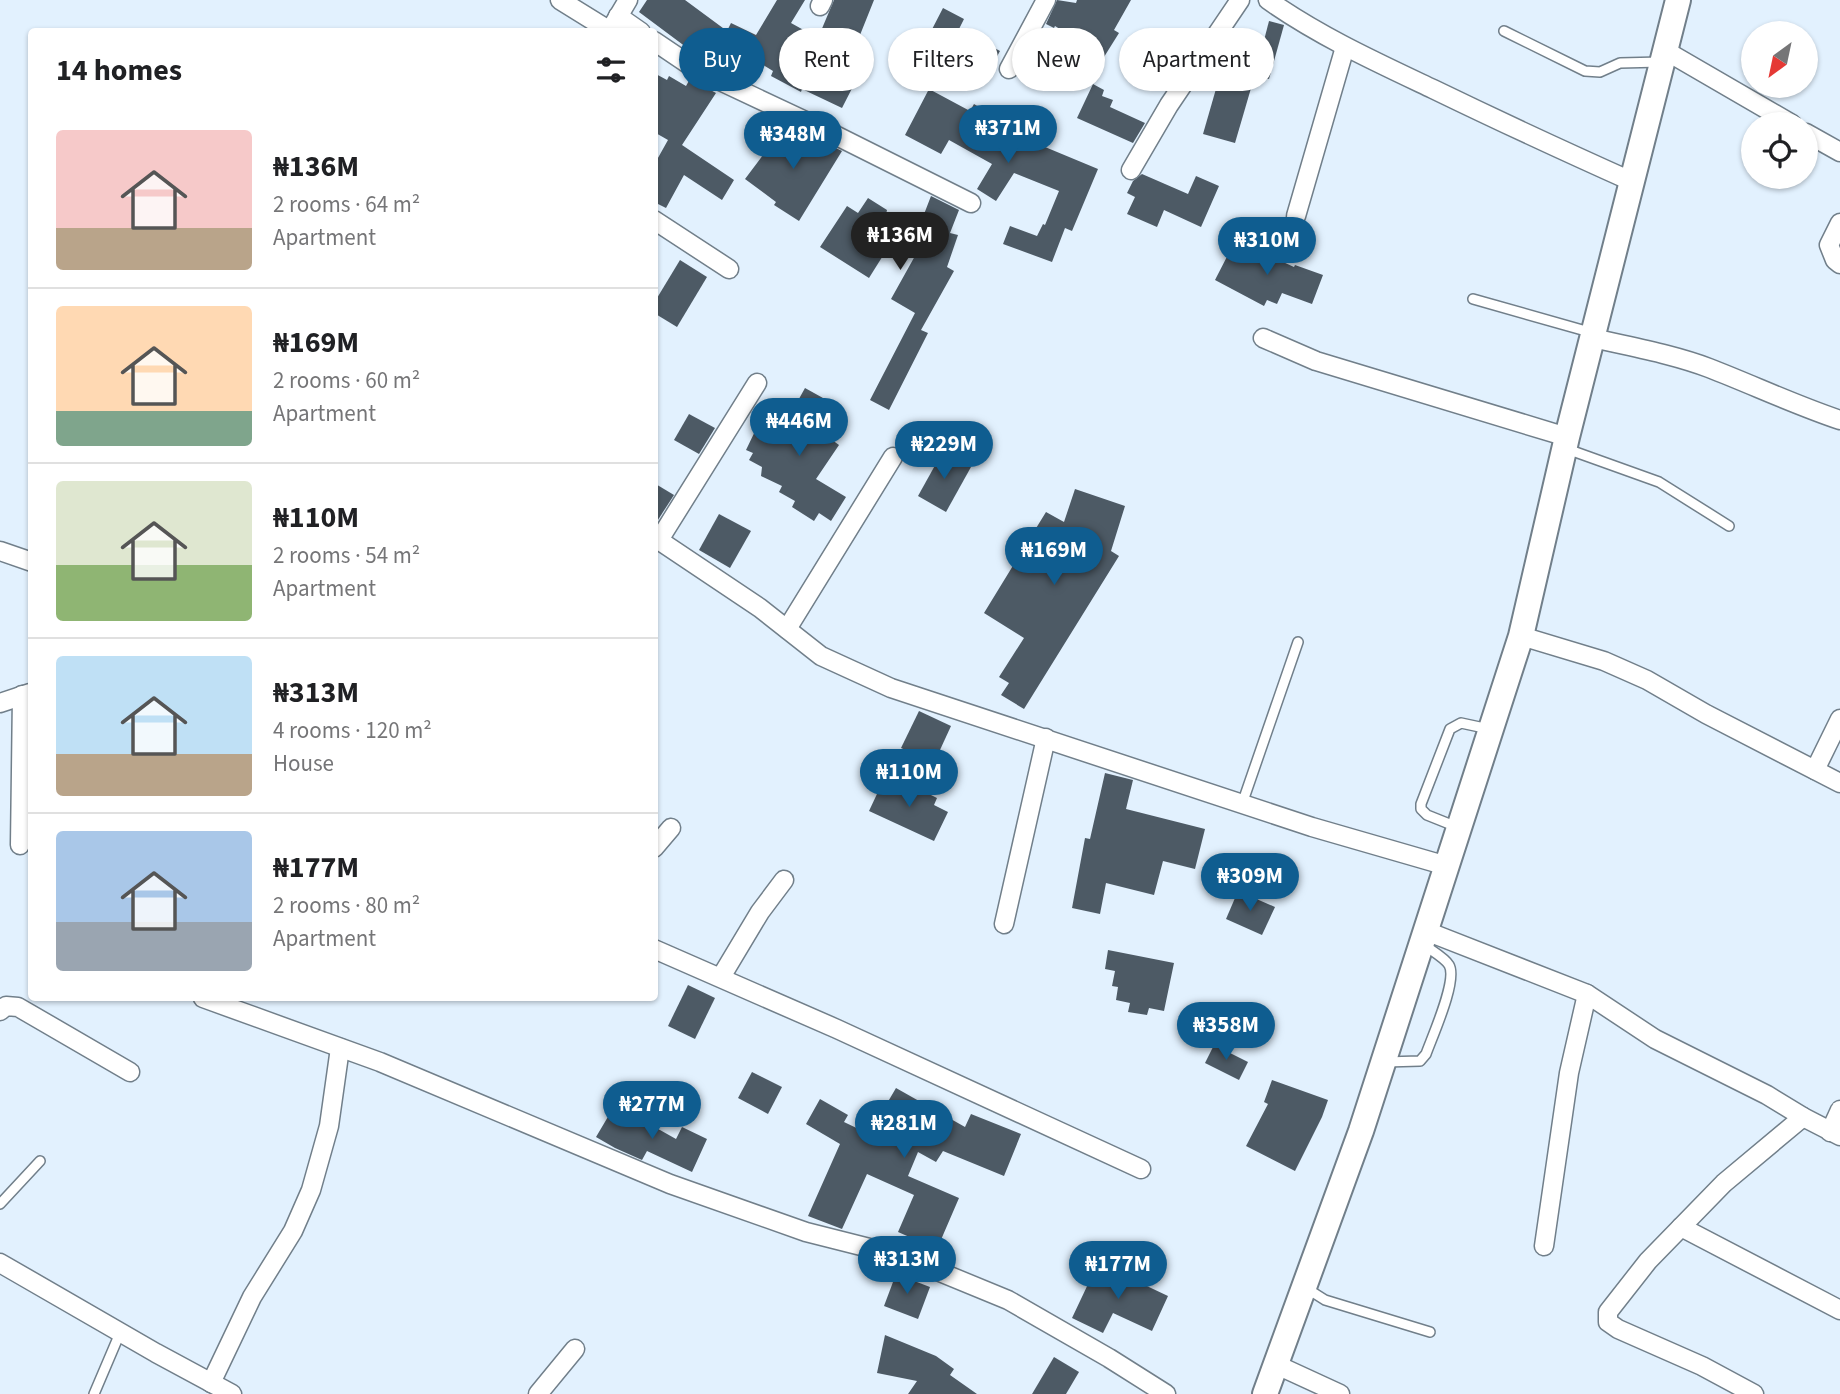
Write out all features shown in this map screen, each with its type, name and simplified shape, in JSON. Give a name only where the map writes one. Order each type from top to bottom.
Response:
[{"type":"street","points":[[560,0],[612,26],[628,0]]},
{"type":"street","points":[[1009,69],[1046,0]]},
{"type":"street","points":[[1131,170],[1169,105],[1240,0]]},
{"type":"street","points":[[1265,1394],[1383,1062],[1521,636],[1566,442],[1678,0]]},
{"type":"street","points":[[1271,1],[1310,29],[1345,47],[1633,182]]},
{"type":"street","points":[[658,44],[696,70],[971,203]]},
{"type":"street","points":[[1296,216],[1345,47]]},
{"type":"street","points":[[1664,57],[1769,112]]},
{"type":"street","points":[[1818,139],[1840,152]]},
{"type":"street","points":[[658,223],[729,269]]},
{"type":"street","points":[[1840,223],[1829,245],[1835,260],[1840,264]]},
{"type":"street","points":[[1594,336],[1707,368],[1840,420]]},
{"type":"street","points":[[1263,338],[1316,361],[1566,442]]},
{"type":"street","points":[[658,536],[757,383]]},
{"type":"street","points":[[787,629],[893,457]]},
{"type":"street","points":[[658,539],[750,601],[821,656],[891,688],[1242,804],[1447,866]]},
{"type":"street","points":[[0,551],[28,561]]},
{"type":"street","points":[[1521,636],[1604,661],[1647,680],[1706,714],[1840,783]]},
{"type":"street","points":[[0,703],[27,694],[20,845]]},
{"type":"street","points":[[1815,770],[1840,719]]},
{"type":"street","points":[[1004,924],[1046,738]]},
{"type":"street","points":[[658,843],[671,828]]},
{"type":"street","points":[[721,977],[760,912],[784,880]]},
{"type":"street","points":[[1424,937],[1587,994],[1655,1039],[1767,1095],[1835,1134],[1840,1110]]},
{"type":"street","points":[[658,951],[1141,1169]]},
{"type":"street","points":[[1544,1246],[1567,1085],[1587,994]]},
{"type":"street","points":[[212,1001],[405,1073],[670,1184],[806,1232],[901,1256],[1008,1300],[1166,1394]]},
{"type":"street","points":[[0,1011],[6,1006],[18,1007],[130,1072]]},
{"type":"street","points":[[211,1383],[252,1297],[293,1231],[311,1190],[329,1126],[340,1048]]},
{"type":"street","points":[[1754,1394],[1702,1366],[1618,1329],[1608,1322],[1608,1312],[1648,1261],[1724,1183],[1802,1117]]},
{"type":"street","points":[[1681,1227],[1840,1310]]},
{"type":"street","points":[[0,1263],[120,1333],[233,1394]]},
{"type":"street","points":[[538,1394],[575,1349]]},
{"type":"street","points":[[1277,1365],[1340,1394]]},
{"type":"lane","points":[[1504,31],[1585,71],[1600,72],[1620,63],[1664,57]]},
{"type":"lane","points":[[1473,299],[1594,336]]},
{"type":"lane","points":[[1566,442],[1659,482],[1729,526]]},
{"type":"lane","points":[[1242,804],[1298,642]]},
{"type":"lane","points":[[1459,827],[1427,814],[1421,810],[1421,804],[1450,729],[1461,723],[1491,729]]},
{"type":"lane","points":[[1383,1062],[1420,1061],[1426,1054],[1450,987],[1452,975],[1448,965],[1424,937]]},
{"type":"lane","points":[[0,1204],[40,1161]]},
{"type":"lane","points":[[1305,1287],[1325,1300],[1430,1332]]},
{"type":"lane","points":[[94,1394],[120,1333]]},
{"type":"building","points":[[647,0],[685,0],[723,28],[679,28],[679,42],[639,12]]},
{"type":"building","points":[[777,0],[805,0],[791,23],[800,28],[779,28],[779,80],[771,76],[773,71],[765,66],[765,28],[760,28]]},
{"type":"building","points":[[834,0],[874,0],[863,28],[822,28]]},
{"type":"building","points":[[1057,0],[1076,3],[1077,0],[1131,0],[1114,30],[1119,33],[1105,55],[1105,28],[1054,28],[1046,24]]},
{"type":"building","points":[[943,8],[964,19],[960,28],[933,28]]},
{"type":"building","points":[[1269,21],[1284,25],[1274,61],[1274,28],[1267,28]]},
{"type":"building","points":[[731,23],[741,28],[728,28]]},
{"type":"building","points":[[658,75],[667,80],[669,76],[679,82],[679,91],[716,93],[682,145],[734,180],[722,200],[684,175],[666,208],[658,204],[658,158],[668,140],[658,134]]},
{"type":"building","points":[[806,91],[851,91],[842,108]]},
{"type":"building","points":[[928,91],[933,91],[970,111],[974,104],[1034,140],[1033,142],[1098,169],[1072,231],[1065,228],[1052,262],[1003,244],[1010,226],[1037,236],[1043,224],[1045,225],[1059,191],[1014,173],[996,201],[977,189],[992,164],[949,140],[941,154],[905,135]]},
{"type":"building","points":[[1090,91],[1104,91],[1102,96],[1113,100],[1110,107],[1145,123],[1133,143],[1077,118]]},
{"type":"building","points":[[1215,91],[1250,91],[1235,143],[1203,134]]},
{"type":"building","points":[[785,126],[811,145],[815,138],[842,151],[799,221],[774,205],[776,202],[745,179]]},
{"type":"building","points":[[1142,174],[1188,194],[1196,176],[1219,186],[1201,227],[1164,210],[1157,227],[1127,214],[1135,197],[1127,193],[1133,181]]},
{"type":"building","points":[[931,196],[959,210],[950,233],[958,235],[947,267],[954,271],[921,330],[928,333],[889,410],[870,400],[915,313],[891,299],[920,247],[894,238],[869,278],[820,247],[847,206],[858,213],[868,198],[887,210],[885,219],[912,236],[917,221],[921,222]]},
{"type":"building","points":[[1234,243],[1267,258],[1268,255],[1294,267],[1295,265],[1323,275],[1312,304],[1282,293],[1277,304],[1267,300],[1264,306],[1215,280]]},
{"type":"building","points":[[680,260],[707,277],[677,327],[658,315],[658,296]]},
{"type":"building","points":[[805,388],[832,403],[817,429],[839,445],[816,479],[846,497],[831,521],[819,513],[814,521],[792,507],[795,501],[779,492],[782,486],[761,476],[762,467],[749,460],[753,453],[746,450],[759,423],[780,433]]},
{"type":"building","points":[[689,414],[715,428],[699,454],[674,440]]},
{"type":"building","points":[[943,451],[971,467],[946,512],[918,496]]},
{"type":"building","points":[[658,485],[674,495],[658,520]]},
{"type":"building","points":[[1075,489],[1125,506],[1111,551],[1119,556],[1024,709],[1001,695],[1009,683],[999,677],[1024,638],[984,613],[1046,512],[1064,522]]},
{"type":"building","points":[[719,514],[751,531],[730,568],[699,550]]},
{"type":"building","points":[[919,711],[951,726],[934,763],[901,748]]},
{"type":"building","points":[[1105,773],[1133,780],[1126,809],[1205,829],[1195,869],[1163,861],[1154,895],[1106,883],[1100,914],[1072,908],[1085,838],[1090,839]]},
{"type":"building","points":[[884,779],[905,789],[907,783],[937,798],[934,805],[948,812],[934,841],[869,811]]},
{"type":"building","points":[[1238,891],[1275,907],[1262,935],[1226,919]]},
{"type":"building","points":[[1108,950],[1174,963],[1164,1011],[1149,1008],[1147,1015],[1128,1012],[1130,1003],[1116,1000],[1118,987],[1112,986],[1115,971],[1105,969]]},
{"type":"building","points":[[688,985],[715,998],[695,1039],[668,1026]]},
{"type":"building","points":[[1214,1045],[1248,1062],[1239,1080],[1205,1063]]},
{"type":"building","points":[[752,1072],[782,1087],[768,1114],[738,1098]]},
{"type":"building","points":[[1272,1080],[1328,1100],[1295,1171],[1246,1146],[1268,1104],[1264,1102]]},
{"type":"building","points":[[896,1088],[965,1127],[971,1114],[1021,1134],[1004,1176],[943,1151],[936,1162],[918,1152],[908,1176],[959,1198],[937,1249],[898,1232],[914,1195],[867,1174],[842,1229],[808,1216],[840,1144],[806,1124],[820,1099],[848,1115],[844,1122],[869,1134]]},
{"type":"building","points":[[612,1110],[638,1125],[644,1121],[676,1139],[682,1127],[707,1139],[692,1172],[647,1151],[642,1160],[596,1137]]},
{"type":"building","points":[[1098,1263],[1168,1296],[1152,1331],[1113,1313],[1103,1333],[1072,1318]]},
{"type":"building","points":[[896,1274],[930,1287],[918,1319],[884,1306]]},
{"type":"building","points":[[885,1335],[936,1356],[954,1369],[950,1375],[977,1394],[908,1394],[917,1381],[877,1373]]},
{"type":"building","points":[[1054,1357],[1079,1372],[1066,1394],[1032,1394]]}]
